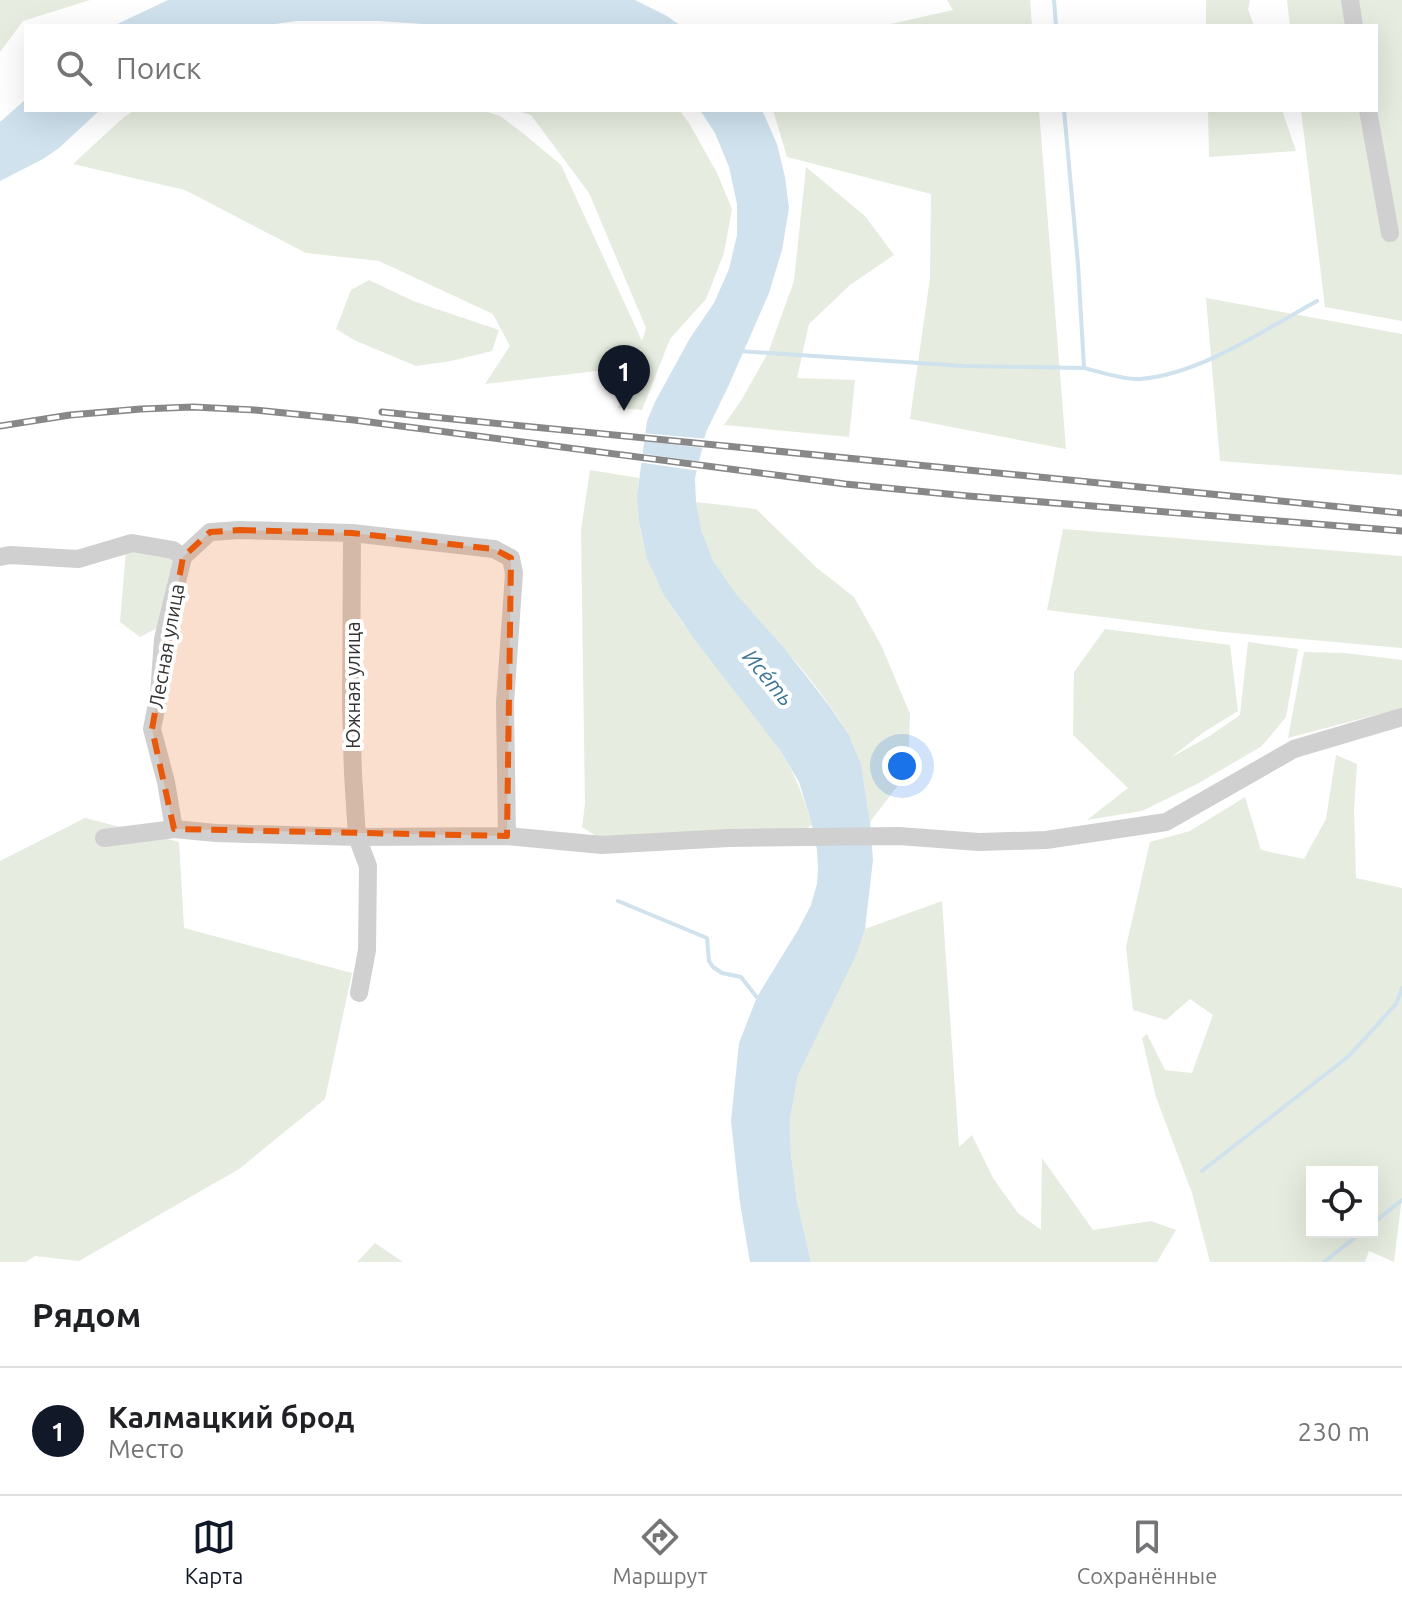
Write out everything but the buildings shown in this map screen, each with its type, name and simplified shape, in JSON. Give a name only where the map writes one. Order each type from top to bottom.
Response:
[{"type":"street","points":[[1350,0],[1354,24]]},
{"type":"street","points":[[1368,112],[1390,233]]},
{"type":"street","points":[[0,557],[78,559],[132,543],[173,550],[183,557],[210,532],[240,530],[352,533],[494,549],[511,558],[514,573],[505,703],[507,836]]},
{"type":"street","name":"Южная улица","points":[[352,533],[351,707],[357,837],[368,866],[367,950],[359,993]]},
{"type":"street","name":"Лесная улица","points":[[174,829],[152,729],[159,694],[163,639],[183,557]]},
{"type":"street","points":[[104,838],[174,829],[357,837],[507,836],[602,845],[792,837],[899,836],[979,842],[1046,840],[1166,822],[1294,749],[1402,717]]},
{"type":"highlighted area","points":[[240,530],[352,533],[494,549],[511,558],[507,836],[174,829],[152,729],[183,557],[210,532]]},
{"type":"shaded area","points":[[0,0],[90,0],[23,21],[0,52]]},
{"type":"shaded area","points":[[947,0],[1030,0],[1032,24],[891,24],[953,10]]},
{"type":"shaded area","points":[[1206,0],[1250,0],[1248,9],[1253,24],[1206,24]]},
{"type":"shaded area","points":[[1287,0],[1402,0],[1402,321],[1325,307],[1301,112],[1378,112],[1378,24],[1290,24]]},
{"type":"shaded area","points":[[132,112],[487,112],[500,116],[561,165],[642,341],[646,328],[589,193],[531,115],[521,112],[681,112],[717,173],[732,209],[724,253],[706,299],[670,339],[642,410],[618,408],[632,367],[485,384],[510,346],[493,314],[379,261],[306,253],[185,190],[73,164]]},
{"type":"shaded area","points":[[774,112],[1039,112],[1066,449],[910,419],[930,278],[931,194],[787,157]]},
{"type":"shaded area","points":[[1208,112],[1283,112],[1296,151],[1209,157]]},
{"type":"shaded area","points":[[806,167],[865,216],[894,255],[850,285],[809,324],[797,378],[855,380],[849,437],[724,425],[768,353],[794,281]]},
{"type":"shaded area","points":[[369,280],[413,301],[499,330],[492,351],[416,366],[354,340],[336,329],[351,290]]},
{"type":"shaded area","points":[[1206,298],[1402,334],[1402,475],[1220,461]]},
{"type":"shaded area","points":[[590,470],[639,478],[639,519],[648,557],[664,592],[684,626],[759,720],[795,779],[812,825],[792,837],[602,840],[582,827],[585,804],[581,530]]},
{"type":"shaded area","points":[[696,502],[756,509],[817,568],[854,597],[882,647],[910,714],[908,772],[870,822],[860,766],[848,734],[810,679],[718,570],[704,540]]},
{"type":"shaded area","points":[[1063,529],[1402,556],[1402,648],[1223,632],[1047,610]]},
{"type":"shaded area","points":[[156,548],[176,562],[159,627],[140,637],[120,622],[126,551]]},
{"type":"shaded area","points":[[1105,629],[1230,645],[1238,711],[1170,758],[1240,715],[1248,642],[1298,649],[1286,717],[1262,746],[1197,784],[1142,811],[1087,820],[1128,788],[1073,735],[1074,672]]},
{"type":"shaded area","points":[[1304,652],[1402,660],[1402,708],[1288,738]]},
{"type":"shaded area","points":[[1336,755],[1357,764],[1354,810],[1356,878],[1402,888],[1402,1197],[1394,1262],[1369,1251],[1365,1262],[1210,1262],[1192,1193],[1156,1097],[1142,1038],[1147,1034],[1165,1070],[1192,1073],[1213,1015],[1190,999],[1166,1020],[1133,1010],[1126,947],[1150,842],[1190,831],[1245,797],[1261,850],[1304,859],[1326,819]]},
{"type":"shaded area","points":[[85,818],[179,842],[184,928],[352,973],[325,1099],[239,1169],[79,1261],[35,1256],[26,1262],[0,1262],[0,861]]},
{"type":"shaded area","points":[[942,901],[959,1147],[972,1135],[993,1178],[1018,1213],[1041,1230],[1042,1158],[1093,1230],[1151,1221],[1176,1230],[1157,1262],[811,1262],[797,1203],[791,1155],[790,1119],[798,1075],[865,929]]},
{"type":"shaded area","points":[[375,1243],[403,1262],[357,1262]]},
{"type":"water","points":[[168,0],[635,0],[678,24],[297,21],[275,24],[117,24]]},
{"type":"water","points":[[24,101],[24,112],[98,112],[59,148],[0,181],[0,122]]},
{"type":"water","name":"Исе́ть","points":[[701,112],[763,112],[777,144],[789,208],[782,250],[769,293],[706,432],[695,478],[702,532],[713,561],[736,594],[785,649],[849,735],[861,764],[870,822],[873,860],[865,929],[856,955],[798,1075],[790,1119],[797,1202],[811,1262],[750,1262],[731,1121],[739,1043],[757,997],[798,930],[811,905],[817,884],[817,850],[812,825],[799,782],[780,750],[664,595],[647,559],[639,522],[637,496],[647,421],[690,338],[714,303],[729,269],[737,235],[737,204],[729,167],[715,133]]},
{"type":"pier","points":[[641,433],[708,439],[706,448],[640,441]]},
{"type":"pier","points":[[638,453],[703,462],[700,471],[637,462]]},
{"type":"waterway","points":[[1054,0],[1056,24]]},
{"type":"waterway","points":[[1064,112],[1084,368],[1134,379],[1162,376],[1232,349],[1317,301]]},
{"type":"waterway","points":[[739,351],[964,366],[1084,368]]},
{"type":"waterway","points":[[618,901],[707,938],[709,961],[713,967],[722,973],[741,977],[759,1000]]},
{"type":"waterway","points":[[1202,1171],[1349,1056],[1396,1004],[1402,988]]},
{"type":"waterway","points":[[1378,1219],[1402,1200]]},
{"type":"waterway","points":[[1324,1262],[1354,1238]]},
{"type":"railway","points":[[0,426],[70,415],[141,409],[193,407],[255,410],[845,484],[1402,531]]},
{"type":"railway","points":[[382,412],[1402,513]]},
{"type":"place","name":"Калмацкий брод","points":[[624,411]]}]
